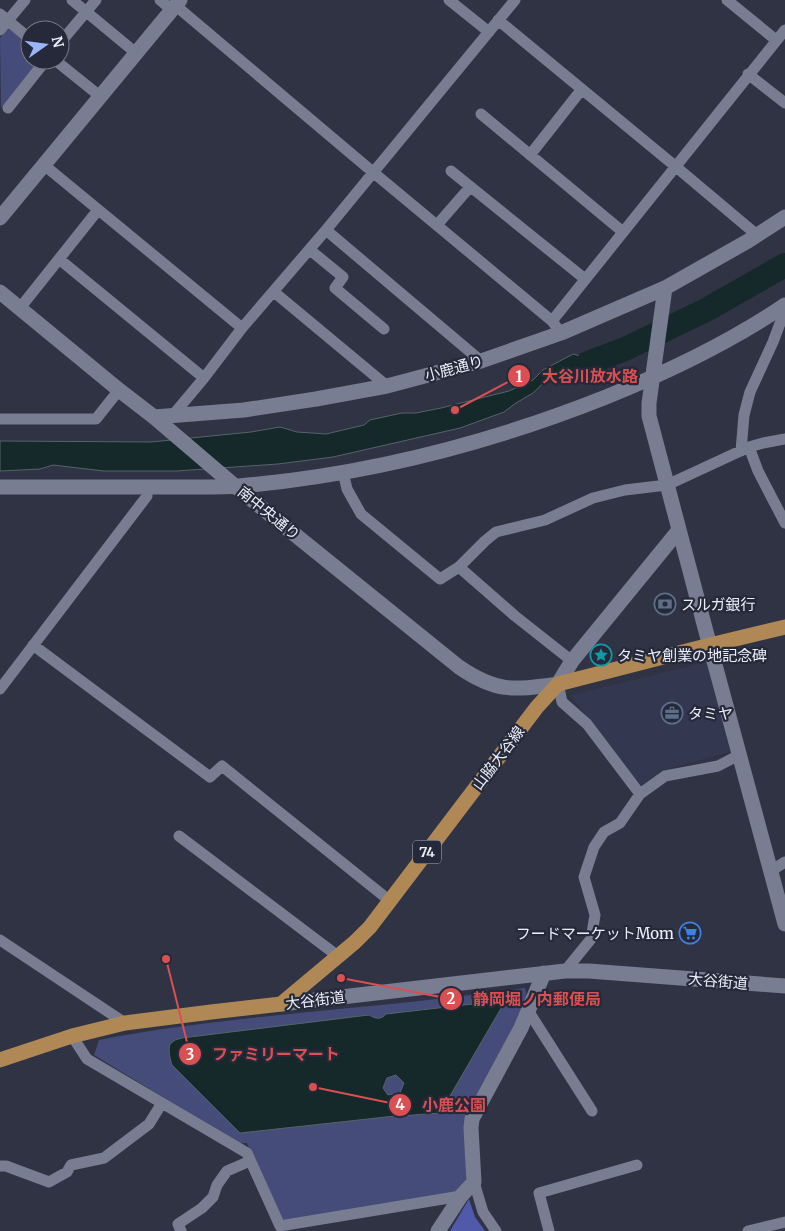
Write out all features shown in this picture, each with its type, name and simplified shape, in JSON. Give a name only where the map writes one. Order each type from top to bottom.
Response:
[{"type":"main road","points":[[558,684],[785,627]]},
{"type":"main road","name":"山脇大谷線","points":[[281,1004],[338,957],[370,927],[537,707],[558,684]]},
{"type":"main road","name":"大谷街道","points":[[4,1055],[125,1023],[281,1004]]},
{"type":"street","points":[[0,30],[4,18],[25,0]]},
{"type":"street","points":[[72,0],[136,53]]},
{"type":"street","points":[[70,31],[96,0]]},
{"type":"street","points":[[449,0],[489,32]]},
{"type":"street","points":[[173,415],[242,328],[310,250],[515,0]]},
{"type":"street","points":[[727,0],[776,40]]},
{"type":"street","points":[[0,218],[101,97],[172,4],[552,321],[561,333]]},
{"type":"street","points":[[4,18],[20,31]]},
{"type":"street","points":[[498,20],[757,236]]},
{"type":"street","points":[[552,321],[785,30]]},
{"type":"street","points":[[8,108],[38,70]]},
{"type":"street","points":[[68,70],[101,97]]},
{"type":"street","points":[[748,74],[785,103]]},
{"type":"street","points":[[530,155],[582,89]]},
{"type":"street","points":[[481,114],[623,232]]},
{"type":"street","points":[[44,165],[242,328]]},
{"type":"street","points":[[451,171],[585,279]]},
{"type":"street","points":[[437,225],[470,187]]},
{"type":"street","points":[[20,308],[98,210]]},
{"type":"street","name":"小鹿通り","points":[[154,417],[244,410],[316,399],[387,386],[481,361],[561,333],[664,288],[757,236],[785,217]]},
{"type":"street","points":[[326,230],[481,361]]},
{"type":"street","points":[[310,250],[343,277],[334,288],[384,329]]},
{"type":"street","points":[[59,259],[204,378]]},
{"type":"street","points":[[664,288],[652,377],[649,416],[785,924]]},
{"type":"street","name":"南中央通り","points":[[0,292],[470,675],[499,687],[513,689],[558,684]]},
{"type":"street","points":[[274,292],[387,386]]},
{"type":"street","points":[[0,487],[147,488],[236,486],[279,482],[343,472],[459,448],[573,410],[652,377],[716,347],[785,306]]},
{"type":"street","points":[[785,310],[773,342],[750,392],[744,415],[745,449],[785,523]]},
{"type":"street","points":[[0,419],[96,419],[119,390]]},
{"type":"street","points":[[343,472],[347,490],[361,514],[440,579],[460,567],[485,540],[496,532],[545,520],[593,498],[625,490],[667,484],[745,449],[762,443],[785,439]]},
{"type":"street","points":[[1,685],[148,496],[147,488]]},
{"type":"street","points":[[640,794],[587,724],[562,702],[558,684],[572,661],[679,530]]},
{"type":"street","points":[[460,567],[514,616],[572,661]]},
{"type":"street","points":[[33,645],[210,777],[222,766],[390,901]]},
{"type":"street","points":[[566,971],[591,940],[596,915],[584,876],[594,847],[604,832],[620,823],[640,794],[665,776],[718,766],[739,755]]},
{"type":"street","points":[[179,836],[338,957]]},
{"type":"street","points":[[771,870],[785,862]]},
{"type":"street","points":[[0,940],[125,1023]]},
{"type":"street","name":"大谷街道","points":[[281,1004],[566,971],[589,971],[785,986]]},
{"type":"street","points":[[496,1231],[483,1212],[474,1182],[472,1119],[522,1028],[544,974]]},
{"type":"street","points":[[529,1012],[592,1111]]},
{"type":"street","points":[[72,1036],[87,1059],[247,1153],[280,1226],[461,1196]]},
{"type":"street","points":[[0,1166],[6,1166],[49,1182],[67,1172],[71,1165],[104,1158],[149,1124],[162,1103]]},
{"type":"street","points":[[181,1231],[178,1224],[202,1208],[213,1197],[217,1184],[226,1171],[250,1161]]},
{"type":"street","points":[[550,1231],[539,1193],[637,1165]]},
{"type":"street","points":[[438,1231],[461,1196],[474,1182]]},
{"type":"street","points":[[748,1231],[785,1222]]},
{"type":"shaded area","points":[[12,29],[20,36],[20,70],[32,70],[1,108],[0,38],[6,30]]},
{"type":"shaded area","points":[[621,350],[596,367],[577,373],[571,369],[553,374],[533,393],[504,412],[460,428],[333,457],[278,464],[176,471],[104,471],[53,465],[40,469],[0,471],[0,441],[151,442],[251,432],[280,427],[297,432],[326,434],[364,425],[370,420],[402,413],[416,413],[441,408],[509,391],[533,380],[543,370],[573,354],[591,357]]},
{"type":"shaded area","points":[[707,662],[730,752],[660,771],[643,787],[617,759],[571,695]]},
{"type":"shaded area","points":[[525,988],[527,997],[521,1014],[494,1067],[469,1107],[466,1121],[468,1170],[464,1188],[453,1193],[286,1224],[271,1201],[247,1143],[238,1143],[94,1055],[99,1040],[131,1034],[229,1020],[421,1001]]},
{"type":"shaded area","points":[[499,1001],[503,1005],[440,1113],[400,1116],[397,1094],[400,1093],[404,1083],[396,1075],[387,1078],[383,1088],[388,1095],[392,1094],[395,1116],[240,1133],[172,1065],[169,1049],[170,1044],[182,1038],[369,1015],[378,1018],[386,1014]]},
{"type":"shaded area","points":[[469,1199],[475,1217],[485,1231],[450,1231]]},
{"type":"waterway","points":[[588,363],[625,349],[706,310],[785,265]]},
{"type":"place","name":"大谷川放水路","points":[[455,410]]},
{"type":"place","name":"スルガ銀行","points":[[665,604]]},
{"type":"place","name":"タミヤ創業の地記念碑","points":[[601,655]]},
{"type":"place","name":"タミヤ","points":[[672,713]]},
{"type":"place","name":"フードマーケットMom","points":[[690,933]]},
{"type":"place","name":"ファミリーマート","points":[[166,959]]},
{"type":"place","name":"静岡堀ノ内郵便局","points":[[341,978]]},
{"type":"place","name":"小鹿公園","points":[[313,1087]]}]
